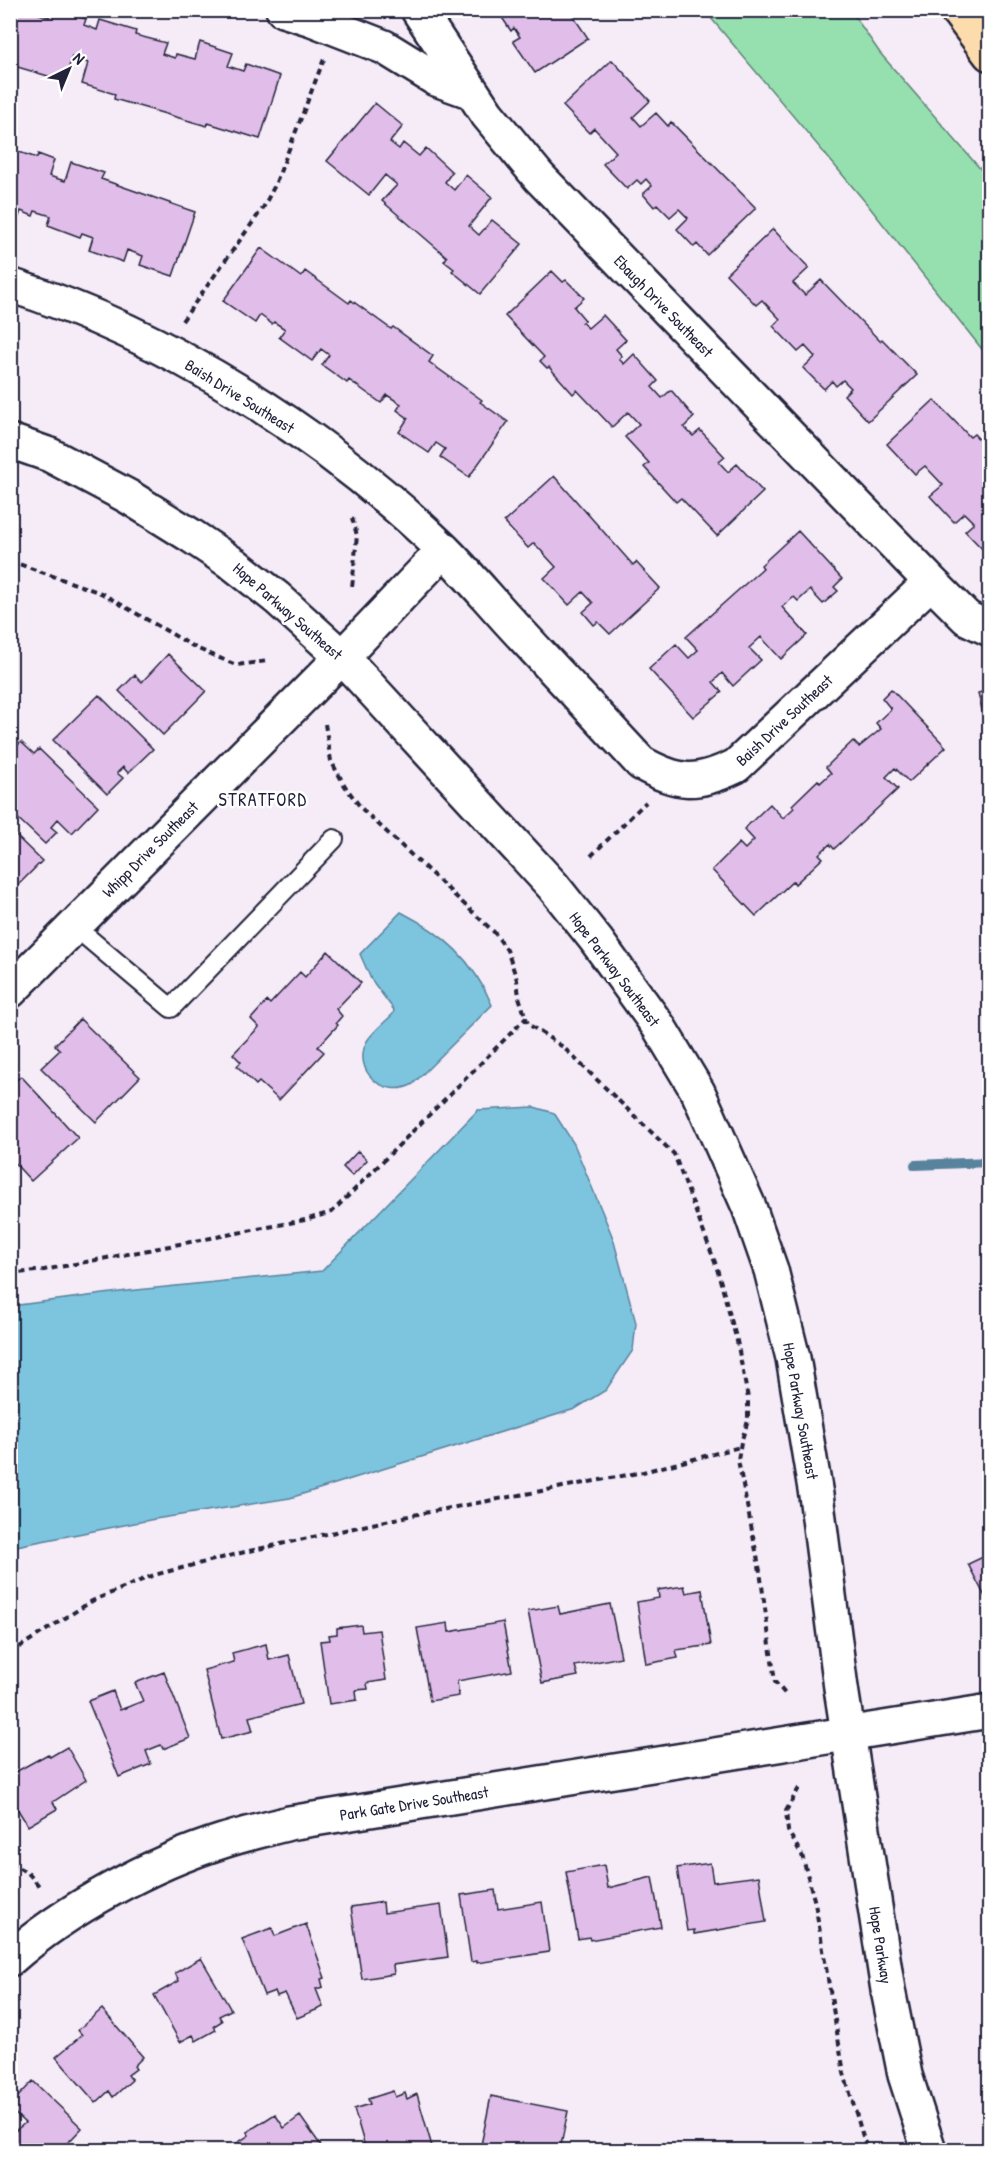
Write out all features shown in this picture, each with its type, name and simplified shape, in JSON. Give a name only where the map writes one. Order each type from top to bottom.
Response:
[{"type":"highway","points":[[957,10],[990,54]]},
{"type":"street","points":[[283,10],[384,47],[436,79],[472,92]]},
{"type":"street","name":"Ebaugh Drive Southeast","points":[[418,10],[487,114],[539,177],[932,582]]},
{"type":"street","name":"Baish Drive Southeast","points":[[10,285],[121,328],[199,369],[284,421],[365,481],[444,550],[641,763],[664,776],[688,780],[713,777],[736,766],[932,582]]},
{"type":"street","name":"Hope Parkway Southeast","points":[[10,441],[50,455],[129,497],[235,565],[269,591],[342,657],[553,886],[659,1027],[698,1092],[749,1207],[771,1270],[793,1358],[816,1495],[849,1735]]},
{"type":"street","points":[[342,657],[444,550]]},
{"type":"street","points":[[932,582],[967,618],[990,629]]},
{"type":"street","name":"Whipp Drive Southeast","points":[[10,991],[342,657]]},
{"type":"street","name":"Park Gate Drive Southeast","points":[[10,1959],[84,1906],[151,1869],[221,1841],[290,1822],[990,1712]]},
{"type":"street","name":"Hope Parkway","points":[[849,1735],[888,1990],[905,2075],[929,2151]]},
{"type":"lane","points":[[74,926],[171,1008],[334,839]]},
{"type":"path","points":[[182,321],[263,208],[275,185],[324,58]]},
{"type":"path","points":[[347,513],[353,519],[357,535],[352,588]]},
{"type":"path","points":[[10,561],[101,593],[196,648],[236,665],[268,661]]},
{"type":"path","points":[[325,723],[331,761],[361,808],[494,932],[507,950],[528,1024],[563,1047],[674,1154],[716,1264],[737,1341],[748,1398],[748,1420],[738,1460],[760,1570],[775,1682],[787,1696]]},
{"type":"path","points":[[591,856],[650,798]]},
{"type":"path","points":[[10,1274],[44,1270],[305,1220],[332,1212],[526,1018]]},
{"type":"path","points":[[10,1653],[92,1601],[154,1575],[249,1551],[413,1515],[643,1472],[740,1447]]},
{"type":"path","points":[[799,1788],[786,1811],[788,1831],[802,1855],[814,1903],[844,2073],[867,2151]]},
{"type":"path","points":[[10,1862],[29,1874],[40,1887]]},
{"type":"green space","points":[[705,11],[851,11],[880,53],[989,179],[989,358],[867,204]]},
{"type":"water","points":[[401,912],[431,929],[455,950],[476,975],[492,1005],[413,1084],[402,1088],[392,1088],[374,1080],[367,1072],[364,1063],[363,1052],[367,1041],[393,1014],[394,1010],[371,979],[360,954]]},
{"type":"water","points":[[534,1107],[554,1113],[574,1144],[613,1238],[636,1323],[633,1350],[606,1390],[575,1409],[290,1498],[155,1519],[11,1547],[11,1306],[127,1291],[322,1271],[478,1110]]},
{"type":"building","points":[[10,10],[37,10],[36,13],[49,17],[51,10],[57,10],[86,19],[84,25],[97,30],[100,20],[136,31],[135,35],[166,43],[162,54],[175,58],[176,54],[195,59],[200,42],[233,53],[228,66],[243,71],[246,64],[280,76],[260,139],[114,99],[115,94],[82,84],[88,63],[72,57],[65,81],[14,66],[10,63]]},
{"type":"building","points":[[497,10],[569,10],[588,38],[535,73],[513,41],[520,37],[514,28],[511,31]]},
{"type":"building","points":[[612,60],[650,101],[633,117],[641,126],[656,113],[668,126],[671,122],[756,208],[707,255],[697,244],[694,247],[677,229],[688,218],[679,209],[670,217],[657,204],[654,207],[643,194],[652,186],[646,179],[641,184],[637,180],[627,189],[603,164],[616,152],[594,128],[589,133],[563,106]]},
{"type":"building","points":[[375,103],[403,126],[390,142],[399,149],[403,143],[419,156],[426,148],[452,172],[445,182],[454,190],[466,175],[492,197],[469,226],[479,235],[492,220],[522,244],[480,294],[452,271],[454,269],[444,261],[447,257],[382,201],[397,185],[385,175],[369,195],[327,161]]},
{"type":"building","points":[[10,149],[37,158],[38,154],[54,160],[49,176],[65,181],[71,162],[104,173],[101,179],[195,212],[173,276],[140,265],[143,256],[127,250],[123,262],[89,250],[93,237],[82,233],[80,237],[48,225],[51,216],[35,211],[33,216],[21,211],[18,219],[10,216]]},
{"type":"building","points":[[773,229],[809,268],[793,283],[805,295],[821,280],[880,341],[882,339],[917,375],[868,421],[844,395],[851,388],[843,380],[836,386],[832,381],[824,389],[803,368],[815,357],[805,346],[798,352],[773,326],[780,319],[762,300],[756,305],[726,274]]},
{"type":"building","points":[[261,248],[301,277],[305,271],[349,303],[351,300],[391,329],[393,327],[433,356],[429,362],[508,422],[469,477],[440,457],[445,449],[436,443],[429,453],[399,432],[408,418],[397,410],[401,404],[387,395],[381,403],[349,380],[347,383],[322,365],[329,355],[321,349],[312,361],[279,337],[285,329],[274,322],[272,324],[260,315],[255,323],[223,301]]},
{"type":"building","points":[[552,271],[563,282],[566,280],[584,298],[574,307],[585,320],[582,322],[588,328],[603,315],[626,340],[616,349],[622,356],[619,359],[624,364],[634,354],[658,381],[652,387],[662,398],[671,390],[694,417],[684,427],[693,436],[700,430],[725,457],[719,462],[728,472],[737,464],[763,492],[717,536],[681,498],[676,502],[644,467],[649,463],[625,437],[639,424],[628,412],[612,427],[577,390],[573,394],[549,367],[547,368],[540,361],[544,357],[505,316]]},
{"type":"building","points":[[934,400],[970,437],[974,434],[990,451],[990,557],[965,531],[974,523],[964,513],[954,522],[930,496],[943,485],[925,466],[915,474],[887,444]]},
{"type":"building","points":[[554,476],[633,565],[636,562],[660,588],[610,634],[598,622],[594,625],[583,612],[593,603],[583,592],[569,605],[544,578],[556,567],[534,543],[528,548],[504,522]]},
{"type":"building","points":[[798,531],[842,579],[834,587],[838,591],[823,604],[810,590],[798,601],[794,597],[782,607],[807,635],[781,659],[761,637],[749,648],[761,660],[733,686],[722,673],[713,682],[722,692],[693,717],[649,669],[676,644],[689,658],[698,650],[686,637],[763,568],[761,565]]},
{"type":"building","points":[[168,654],[206,691],[163,735],[119,691],[135,675],[142,682]]},
{"type":"building","points":[[891,689],[946,747],[909,782],[895,768],[886,777],[898,789],[834,849],[830,844],[819,854],[823,858],[795,884],[793,881],[756,916],[712,870],[739,843],[745,849],[754,840],[744,829],[770,804],[783,818],[794,808],[792,805],[818,780],[820,783],[831,773],[826,767],[853,741],[859,747],[881,729],[876,723],[891,709],[882,698]]},
{"type":"building","points":[[990,690],[990,743],[978,693]]},
{"type":"building","points":[[99,695],[153,749],[128,773],[123,767],[117,773],[123,778],[107,794],[53,740]]},
{"type":"building","points":[[21,742],[34,754],[39,749],[98,806],[72,833],[58,819],[51,827],[57,832],[45,844],[10,811],[10,753]]},
{"type":"building","points":[[10,830],[42,861],[10,893]]},
{"type":"building","points":[[328,951],[361,983],[336,1009],[342,1016],[336,1023],[338,1025],[318,1047],[324,1052],[279,1100],[259,1082],[256,1085],[237,1066],[241,1062],[233,1054],[259,1027],[251,1019],[267,1001],[270,1004],[300,972],[305,977]]},
{"type":"building","points":[[80,1019],[140,1077],[96,1122],[41,1068],[60,1050],[55,1045]]},
{"type":"building","points":[[21,1076],[78,1138],[31,1181],[10,1158],[10,1086]]},
{"type":"building","points":[[358,1151],[367,1160],[352,1176],[343,1167]]},
{"type":"building","points":[[985,1556],[990,1565],[990,1606],[968,1564]]},
{"type":"building","points":[[684,1586],[686,1593],[702,1590],[711,1645],[676,1650],[678,1658],[646,1664],[637,1602],[659,1598],[658,1590]]},
{"type":"building","points":[[610,1604],[621,1657],[575,1666],[578,1676],[542,1683],[528,1611],[558,1606],[560,1614]]},
{"type":"building","points":[[503,1622],[512,1671],[457,1681],[459,1696],[430,1701],[417,1628],[448,1623],[449,1632]]},
{"type":"building","points":[[361,1625],[362,1632],[379,1630],[386,1680],[367,1683],[368,1689],[356,1690],[357,1700],[329,1704],[320,1641],[330,1640],[329,1635],[337,1634],[337,1628]]},
{"type":"building","points":[[266,1644],[269,1660],[289,1655],[301,1704],[249,1717],[253,1731],[221,1739],[204,1670],[234,1662],[232,1653]]},
{"type":"building","points":[[164,1672],[190,1738],[163,1749],[161,1745],[146,1751],[151,1764],[119,1777],[88,1701],[113,1691],[120,1710],[143,1701],[135,1683]]},
{"type":"building","points":[[67,1747],[86,1780],[53,1802],[57,1809],[28,1826],[10,1797],[10,1775],[48,1754],[50,1757]]},
{"type":"building","points":[[710,1863],[713,1882],[759,1876],[766,1922],[694,1934],[694,1930],[687,1931],[677,1868]]},
{"type":"building","points":[[604,1865],[608,1888],[652,1877],[661,1927],[590,1940],[589,1937],[578,1939],[566,1872]]},
{"type":"building","points":[[495,1890],[498,1909],[542,1902],[549,1952],[471,1962],[461,1895]]},
{"type":"building","points":[[383,1902],[384,1913],[441,1905],[448,1957],[393,1965],[394,1974],[362,1979],[351,1907]]},
{"type":"building","points":[[306,1924],[325,1978],[321,1979],[323,1987],[316,1989],[323,2007],[297,2018],[285,1993],[277,1996],[275,1991],[264,1995],[242,1939],[272,1928],[275,1936]]},
{"type":"building","points":[[201,1958],[231,2010],[219,2016],[222,2021],[214,2026],[216,2030],[196,2041],[193,2035],[180,2042],[154,1995],[179,1981],[175,1973]]},
{"type":"building","points":[[102,2009],[143,2057],[134,2066],[136,2069],[128,2075],[132,2080],[113,2097],[109,2091],[96,2103],[56,2057],[82,2035],[78,2030]]},
{"type":"building","points":[[33,2081],[82,2128],[61,2150],[10,2150],[10,2135],[25,2123],[10,2109],[10,2105]]},
{"type":"building","points":[[393,2091],[395,2097],[405,2093],[407,2099],[417,2094],[433,2150],[366,2150],[354,2109],[370,2104],[368,2099]]},
{"type":"building","points":[[491,2096],[568,2111],[560,2150],[514,2147],[513,2150],[480,2150]]},
{"type":"building","points":[[275,2114],[284,2128],[300,2116],[324,2150],[227,2150],[249,2135],[247,2132]]},
{"type":"waterway","points":[[915,1165],[990,1162]]},
{"type":"district","name":"STRATFORD","points":[[263,799]]}]
